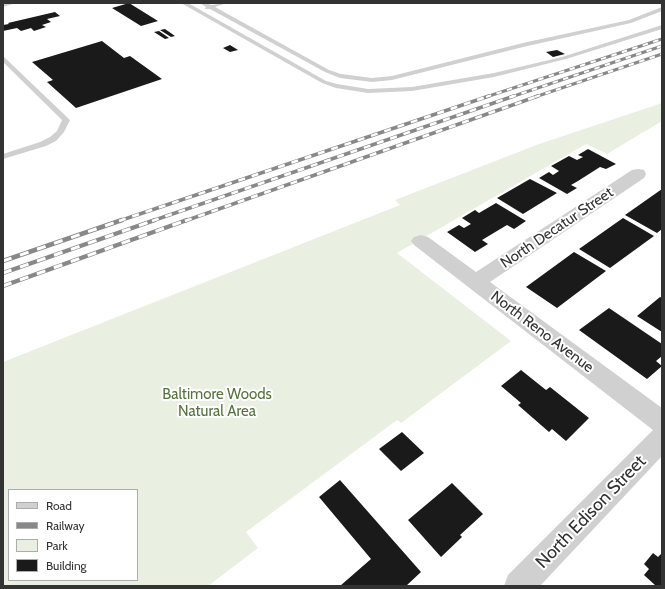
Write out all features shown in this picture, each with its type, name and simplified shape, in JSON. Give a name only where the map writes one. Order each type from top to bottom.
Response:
[{"type":"street","name":"North Decatur Street","points":[[475,282],[638,174]]},
{"type":"street","name":"North Reno Avenue","points":[[422,241],[662,422]]},
{"type":"street","name":"North Edison Street","points":[[519,586],[662,438]]},
{"type":"lane","points":[[3,6],[13,3]]},
{"type":"lane","points":[[184,3],[324,82],[336,86],[368,91],[412,89],[494,75],[564,58],[662,26]]},
{"type":"lane","points":[[203,3],[327,71],[340,76],[372,80],[392,78],[523,45],[631,21],[662,9]]},
{"type":"lane","points":[[198,11],[224,3]]},
{"type":"lane","points":[[3,58],[66,120],[60,132],[54,139],[3,158]]},
{"type":"green space","name":"Baltimore Woods Natural Area","points":[[662,103],[662,121],[607,154],[586,144],[397,253],[511,341],[401,423],[397,420],[246,532],[258,548],[208,586],[3,586],[3,362],[400,205],[395,200],[539,144]]},
{"type":"building","points":[[129,3],[158,21],[141,26],[112,8]]},
{"type":"building","points":[[55,12],[60,16],[47,19],[51,22],[42,25],[46,27],[34,31],[31,28],[21,31],[17,28],[3,31],[3,25],[9,24],[8,23]]},
{"type":"building","points":[[165,29],[175,36],[171,37],[160,30]]},
{"type":"building","points":[[159,31],[169,38],[165,39],[154,32]]},
{"type":"building","points":[[102,41],[124,58],[130,56],[162,79],[76,108],[47,82],[53,80],[32,62]]},
{"type":"building","points":[[230,45],[238,50],[230,52],[223,48]]},
{"type":"building","points":[[557,50],[565,54],[553,57],[546,52]]},
{"type":"building","points":[[588,149],[616,164],[606,169],[600,167],[571,185],[577,188],[567,194],[539,178],[549,172],[553,175],[559,171],[551,166],[569,156],[577,160],[583,157],[578,155]]},
{"type":"building","points":[[530,179],[557,193],[523,214],[497,198]]},
{"type":"building","points":[[662,189],[662,229],[657,233],[625,215]]},
{"type":"building","points":[[496,203],[526,221],[514,229],[507,225],[482,240],[488,244],[475,252],[447,232],[459,225],[464,228],[471,224],[462,218],[475,210],[479,213]]},
{"type":"building","points":[[623,218],[654,236],[610,268],[579,249]]},
{"type":"building","points":[[574,252],[606,271],[557,308],[526,287]]},
{"type":"building","points":[[660,297],[662,298],[662,332],[637,316]]},
{"type":"building","points":[[609,308],[662,344],[662,356],[656,361],[662,366],[647,379],[579,330]]},
{"type":"building","points":[[521,370],[546,390],[550,387],[589,418],[566,441],[552,429],[549,432],[518,405],[521,403],[501,386]]},
{"type":"building","points":[[402,432],[424,453],[401,471],[379,449]]},
{"type":"building","points":[[340,480],[421,572],[406,586],[340,586],[371,559],[319,497]]},
{"type":"building","points":[[452,483],[483,514],[460,535],[462,537],[441,557],[408,520]]},
{"type":"building","points":[[653,553],[658,557],[662,553],[662,586],[656,586],[644,575],[649,569],[644,564]]},
{"type":"railway","points":[[488,96],[662,39]]},
{"type":"railway","points":[[511,97],[662,46]]},
{"type":"railway","points":[[535,97],[662,54]]},
{"type":"railway","points":[[119,221],[488,96]]},
{"type":"railway","points":[[152,221],[514,96]]},
{"type":"railway","points":[[185,221],[538,96]]},
{"type":"railway","points":[[3,261],[122,220]]},
{"type":"railway","points":[[3,273],[155,220]]},
{"type":"railway","points":[[3,286],[187,220]]}]
